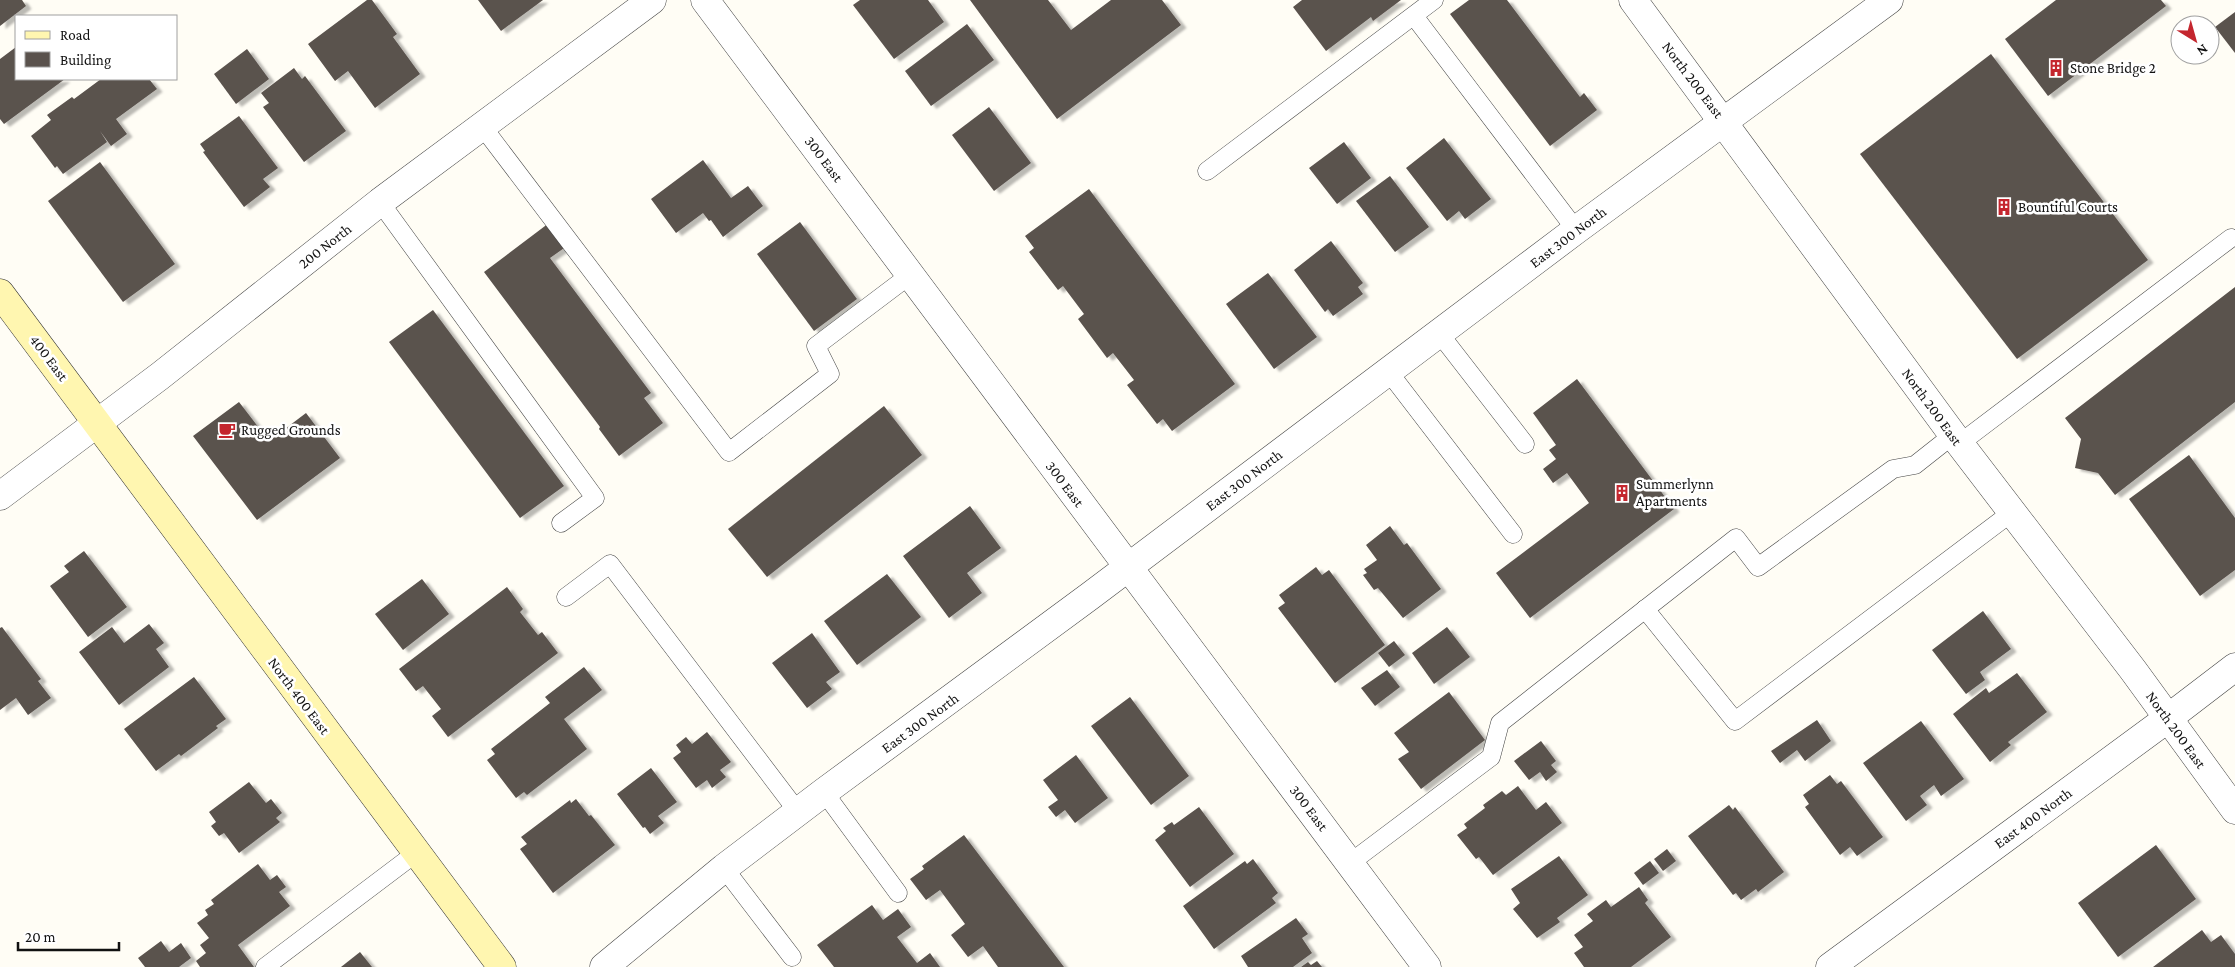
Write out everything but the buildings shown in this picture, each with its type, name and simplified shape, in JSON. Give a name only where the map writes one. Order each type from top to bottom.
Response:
[{"type":"street","name":"200 North","points":[[0,496],[160,376],[380,202],[652,0]]},
{"type":"street","name":"300 East","points":[[705,0],[1427,967]]},
{"type":"street","name":"North 200 East","points":[[1633,0],[1725,122],[1956,439],[2133,670],[2235,810]]},
{"type":"street","name":"East 300 North","points":[[604,967],[724,868],[824,792],[1128,568],[1576,230],[1889,0]]},
{"type":"street","name":"400 East","points":[[0,293],[97,424]]},
{"type":"street","name":"North 400 East","points":[[97,424],[502,967]]},
{"type":"street","name":"East 400 North","points":[[1830,967],[2235,667]]},
{"type":"lane","points":[[1207,172],[1434,0]]},
{"type":"lane","points":[[1414,16],[1576,230]]},
{"type":"lane","points":[[482,126],[729,452],[830,374],[816,346],[910,275]]},
{"type":"lane","points":[[380,202],[595,498],[561,523]]},
{"type":"lane","points":[[1350,863],[1491,757],[1500,723],[1736,538],[1758,567],[1893,469],[1914,465],[1956,439],[2231,238]]},
{"type":"lane","points":[[1439,333],[1525,444]]},
{"type":"lane","points":[[1388,371],[1513,534]]},
{"type":"lane","points":[[1644,609],[1735,721],[2011,513]]},
{"type":"lane","points":[[566,597],[610,564],[798,812]]},
{"type":"lane","points":[[824,792],[898,893]]},
{"type":"lane","points":[[265,967],[416,853]]},
{"type":"lane","points":[[724,868],[792,957]]},
{"type":"place","name":"Stone Bridge 2","points":[[2056,68]]},
{"type":"place","name":"Bountiful Courts","points":[[2004,207]]},
{"type":"place","name":"Rugged Grounds","points":[[227,430]]},
{"type":"place","name":"Summerlynn Apartments","points":[[1622,493]]}]
